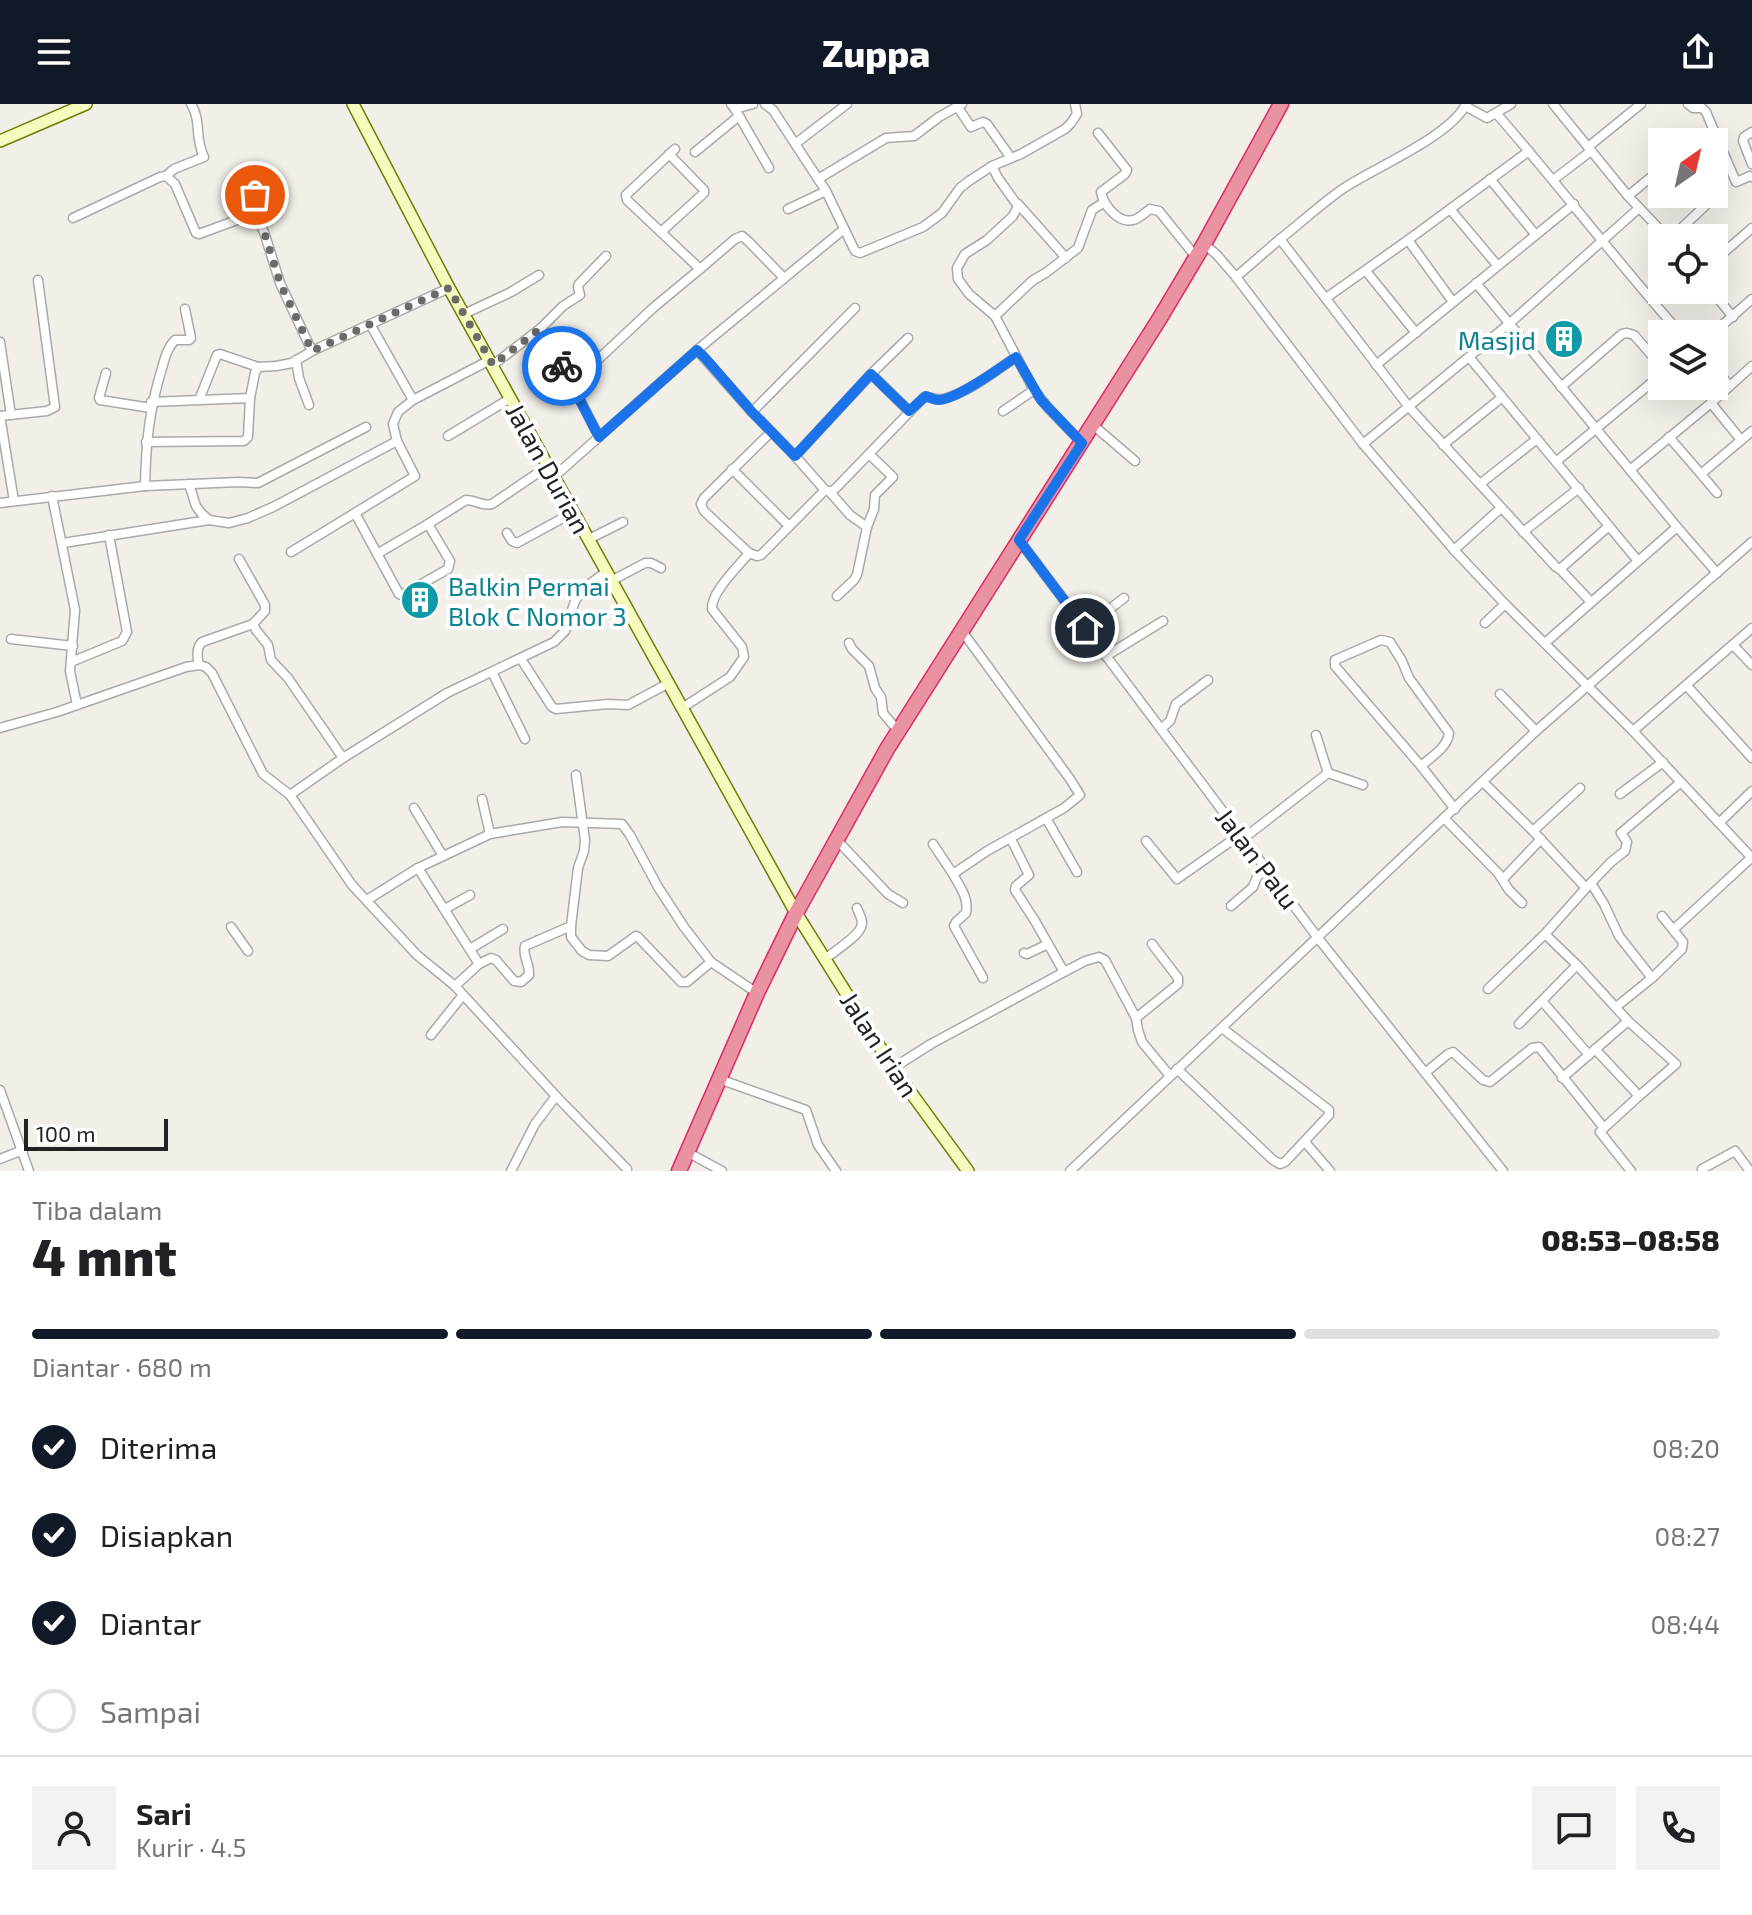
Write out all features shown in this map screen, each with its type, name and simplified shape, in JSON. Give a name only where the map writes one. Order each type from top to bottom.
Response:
[{"type":"highway","points":[[679,1171],[757,993],[796,913],[899,732],[1200,250],[1274,108]]},
{"type":"street","points":[[0,141],[86,104]]},
{"type":"street","points":[[73,218],[204,157],[198,143],[197,113],[191,104]]},
{"type":"street","name":"Jalan Durian","points":[[353,104],[449,288],[796,913]]},
{"type":"street","points":[[695,152],[735,110],[753,104]]},
{"type":"street","points":[[765,104],[773,110],[826,191],[855,251],[860,253],[923,227],[942,213],[960,188],[992,166],[1071,123],[1077,114],[1075,104]]},
{"type":"street","points":[[795,144],[847,104]]},
{"type":"street","points":[[1236,277],[1345,187],[1423,143],[1456,117],[1465,105],[1487,118],[1511,104]]},
{"type":"street","points":[[1553,104],[1628,196],[1655,224]]},
{"type":"street","points":[[1553,180],[1641,104]]},
{"type":"street","points":[[1688,104],[1706,112],[1736,182],[1752,177]]},
{"type":"street","points":[[818,179],[886,138],[914,136],[959,105],[971,127],[983,122],[987,124],[1011,158]]},
{"type":"street","points":[[735,110],[769,168]]},
{"type":"street","points":[[1496,113],[1669,320]]},
{"type":"street","points":[[1752,132],[1743,141],[1752,164]]},
{"type":"street","points":[[1098,133],[1127,170],[1101,192],[1103,203],[1124,220],[1134,220],[1150,209],[1159,211],[1200,250],[1216,254],[1363,444],[1454,550],[1663,762],[1752,858],[1673,930]]},
{"type":"street","points":[[661,232],[704,193],[672,151],[626,195],[627,200],[700,269]]},
{"type":"street","points":[[1326,298],[1529,151]]},
{"type":"street","points":[[992,166],[1018,204],[1066,258]]},
{"type":"street","points":[[166,176],[175,184],[198,234],[256,213]]},
{"type":"street","points":[[1490,179],[1535,234]]},
{"type":"street","points":[[1628,196],[1648,180]]},
{"type":"street","points":[[788,209],[826,191]]},
{"type":"street","points":[[255,195],[256,213],[287,301],[312,351]]},
{"type":"street","points":[[995,316],[1032,281],[1078,248],[1092,210],[1103,203]]},
{"type":"street","points":[[1018,204],[1013,216],[987,240],[965,254],[957,268],[958,279],[979,305],[995,316],[1034,390],[1082,443]]},
{"type":"street","points":[[1376,365],[1574,204]]},
{"type":"street","points":[[1363,444],[1510,323],[1639,208]]},
{"type":"street","points":[[1685,224],[1702,208]]},
{"type":"street","points":[[1450,209],[1497,265]]},
{"type":"street","points":[[1728,249],[1752,228]]},
{"type":"street","points":[[377,554],[466,500],[492,504],[551,471],[599,437],[697,350],[844,229]]},
{"type":"street","points":[[572,384],[653,308],[735,239],[742,236],[784,278]]},
{"type":"street","points":[[1280,239],[1409,407],[1591,602]]},
{"type":"street","points":[[1408,240],[1453,302]]},
{"type":"street","points":[[291,552],[415,476],[397,441],[393,424],[402,407],[491,362],[541,328],[563,306],[580,295],[579,284],[606,256]]},
{"type":"street","points":[[1366,271],[1416,333]]},
{"type":"street","points":[[464,314],[539,275]]},
{"type":"street","points":[[14,501],[0,416],[47,411],[55,407],[38,280]]},
{"type":"street","points":[[1476,283],[1717,573]]},
{"type":"street","points":[[199,400],[217,355],[258,367],[283,365],[449,288]]},
{"type":"street","points":[[1728,321],[1752,299]]},
{"type":"street","points":[[1722,304],[1733,317]]},
{"type":"street","points":[[752,412],[855,308]]},
{"type":"street","points":[[145,486],[151,405],[168,348],[175,340],[191,338],[185,309]]},
{"type":"street","points":[[370,324],[413,400]]},
{"type":"street","points":[[541,328],[599,437]]},
{"type":"street","points":[[1561,387],[1622,334],[1634,335],[1648,351]]},
{"type":"street","points":[[795,456],[908,338]]},
{"type":"street","points":[[0,342],[11,415]]},
{"type":"street","points":[[697,350],[850,515],[867,527]]},
{"type":"street","points":[[771,432],[701,504],[749,553],[757,556],[827,490],[835,489],[926,396],[938,400],[951,396],[985,379],[1016,357]]},
{"type":"street","points":[[1469,357],[1638,561]]},
{"type":"street","points":[[296,360],[309,405]]},
{"type":"street","points":[[1630,470],[1752,366]]},
{"type":"street","points":[[146,442],[244,441],[248,437],[250,398],[258,367]]},
{"type":"street","points":[[106,373],[100,400],[151,405],[250,398]]},
{"type":"street","points":[[871,374],[909,411]]},
{"type":"street","points":[[1557,461],[1648,386]]},
{"type":"street","points":[[1003,411],[1034,390]]},
{"type":"street","points":[[448,436],[511,398]]},
{"type":"street","points":[[1443,445],[1501,398]]},
{"type":"street","points":[[1711,403],[1741,440]]},
{"type":"street","points":[[1093,425],[1135,461]]},
{"type":"street","points":[[0,503],[145,486],[264,482],[366,427]]},
{"type":"street","points":[[1701,474],[1752,431]]},
{"type":"street","points":[[1669,437],[1717,493]]},
{"type":"street","points":[[1480,484],[1537,439]]},
{"type":"street","points":[[63,543],[209,520],[229,523],[248,518],[397,441]]},
{"type":"street","points":[[837,596],[857,575],[875,495],[893,477],[869,454]]},
{"type":"street","points":[[732,469],[788,525]]},
{"type":"street","points":[[189,484],[196,506],[209,520]]},
{"type":"street","points":[[1523,532],[1579,488]]},
{"type":"street","points":[[52,496],[75,610],[70,671],[77,705]]},
{"type":"street","points":[[1454,550],[1501,508]]},
{"type":"street","points":[[507,533],[517,543],[574,512]]},
{"type":"street","points":[[355,513],[400,595],[448,569],[450,561],[428,524]]},
{"type":"street","points":[[589,539],[623,522]]},
{"type":"street","points":[[1560,569],[1609,526]]},
{"type":"street","points":[[1545,643],[1677,527]]},
{"type":"street","points":[[71,662],[122,641],[127,632],[109,535]]},
{"type":"street","name":"Jalan Palu","points":[[1019,540],[1318,938],[1503,1171]]},
{"type":"street","points":[[1070,1171],[1536,731],[1752,542]]},
{"type":"street","points":[[682,708],[730,677],[744,657],[742,647],[711,605],[715,595],[749,553]]},
{"type":"street","points":[[199,665],[198,651],[202,642],[253,624],[265,611],[265,605],[239,559]]},
{"type":"street","points":[[290,795],[447,693],[554,642],[565,631],[583,589],[608,576],[648,562],[661,568]]},
{"type":"street","points":[[1085,628],[1124,598]]},
{"type":"street","points":[[1485,623],[1505,604]]},
{"type":"street","points":[[1106,656],[1163,621]]},
{"type":"street","points":[[253,624],[268,645],[271,660],[288,678],[343,758]]},
{"type":"street","points":[[1633,731],[1752,628]]},
{"type":"street","points":[[953,874],[1064,808],[1080,795],[962,631]]},
{"type":"street","points":[[11,639],[73,646]]},
{"type":"street","points":[[1421,766],[1445,745],[1449,733],[1409,678],[1390,642],[1381,640],[1335,660],[1338,672],[1455,809]]},
{"type":"street","points":[[849,643],[869,666],[881,697],[883,713],[899,732]]},
{"type":"street","points":[[1733,645],[1752,665]]},
{"type":"street","points":[[521,659],[556,709],[628,705],[669,683]]},
{"type":"street","points":[[0,728],[186,667],[206,667],[218,682],[263,774],[290,795],[352,885],[417,955],[455,986],[596,1140],[627,1169]]},
{"type":"street","points":[[492,672],[525,739]]},
{"type":"street","points":[[1161,729],[1170,721],[1176,704],[1208,680]]},
{"type":"street","points":[[1687,686],[1752,758]]},
{"type":"street","points":[[1500,694],[1536,731]]},
{"type":"street","points":[[1316,735],[1328,773]]},
{"type":"street","points":[[1620,794],[1663,762]]},
{"type":"street","points":[[1146,841],[1177,879],[1328,773]]},
{"type":"street","points":[[1328,773],[1363,785]]},
{"type":"street","points":[[576,775],[585,833],[571,937],[589,955],[612,954],[636,936],[681,982],[687,982],[711,962]]},
{"type":"street","points":[[1483,782],[1604,904],[1619,936],[1652,978]]},
{"type":"street","points":[[1488,989],[1625,851],[1627,842],[1621,833],[1681,782]]},
{"type":"street","points":[[1533,831],[1580,788]]},
{"type":"street","points":[[1719,823],[1752,791]]},
{"type":"street","points":[[482,799],[490,834]]},
{"type":"street","points":[[414,808],[443,856]]},
{"type":"street","points":[[1046,818],[1077,872]]},
{"type":"street","points":[[1444,818],[1522,903]]},
{"type":"street","points":[[367,900],[418,868],[490,834],[547,823],[622,824],[671,907],[711,962],[757,993]]},
{"type":"street","points":[[1011,839],[1029,875],[1015,890],[1064,972]]},
{"type":"street","points":[[1503,879],[1541,839]]},
{"type":"street","points":[[837,840],[888,894],[903,903]]},
{"type":"street","points":[[933,844],[966,897],[966,913],[954,926],[983,978]]},
{"type":"street","points":[[418,868],[479,964]]},
{"type":"street","points":[[1231,906],[1255,886],[1257,877],[1267,869]]},
{"type":"street","points":[[445,909],[470,895]]},
{"type":"street","points":[[825,959],[859,931],[862,922],[857,908]]},
{"type":"street","name":"Jalan Irian","points":[[796,913],[893,1068],[968,1171]]},
{"type":"street","points":[[1616,1007],[1682,949],[1683,942],[1662,916]]},
{"type":"street","points":[[455,986],[479,964],[491,958],[514,981],[521,982],[529,975],[530,969],[525,946],[571,926]]},
{"type":"street","points":[[231,927],[248,951]]},
{"type":"street","points":[[470,949],[503,929]]},
{"type":"street","points":[[1545,934],[1628,1021],[1676,1064],[1600,1132],[1631,1171]]},
{"type":"street","points":[[1024,953],[1048,944]]},
{"type":"street","points":[[1136,1018],[1178,984],[1178,978],[1152,944]]},
{"type":"street","points":[[893,1068],[1064,972],[1095,957],[1102,958],[1136,1018],[1142,1042],[1276,1163],[1285,1162],[1329,1115],[1329,1110],[1222,1028]]},
{"type":"street","points":[[1519,1024],[1577,965]]},
{"type":"street","points":[[431,1035],[463,995]]},
{"type":"street","points":[[1542,1001],[1639,1096]]},
{"type":"street","points":[[1562,1078],[1628,1021]]},
{"type":"street","points":[[1425,1073],[1453,1052],[1483,1080],[1490,1082],[1536,1047],[1540,1048],[1604,1128]]},
{"type":"street","points":[[719,1079],[806,1110],[818,1145],[836,1171]]},
{"type":"street","points":[[0,1090],[29,1171]]},
{"type":"street","points":[[511,1171],[535,1124],[556,1096]]},
{"type":"street","points":[[1305,1142],[1330,1171]]},
{"type":"street","points":[[0,1159],[23,1150]]},
{"type":"street","points":[[1702,1169],[1735,1151],[1750,1171]]},
{"type":"street","points":[[687,1152],[722,1171]]},
{"type":"way so far","points":[[255,195],[256,213],[280,283],[312,351],[449,288],[493,365],[541,328],[562,366]]},
{"type":"place","name":"Masjid","points":[[1564,339]]},
{"type":"place","name":"Balkin Permai Blok C Nomor 3","points":[[420,600]]},
{"type":"route","points":[[562,366],[599,437],[697,350],[795,456],[871,374],[909,411],[926,396],[938,400],[951,396],[985,379],[1016,357],[1041,400],[1082,443],[1019,540],[1085,628]]}]
